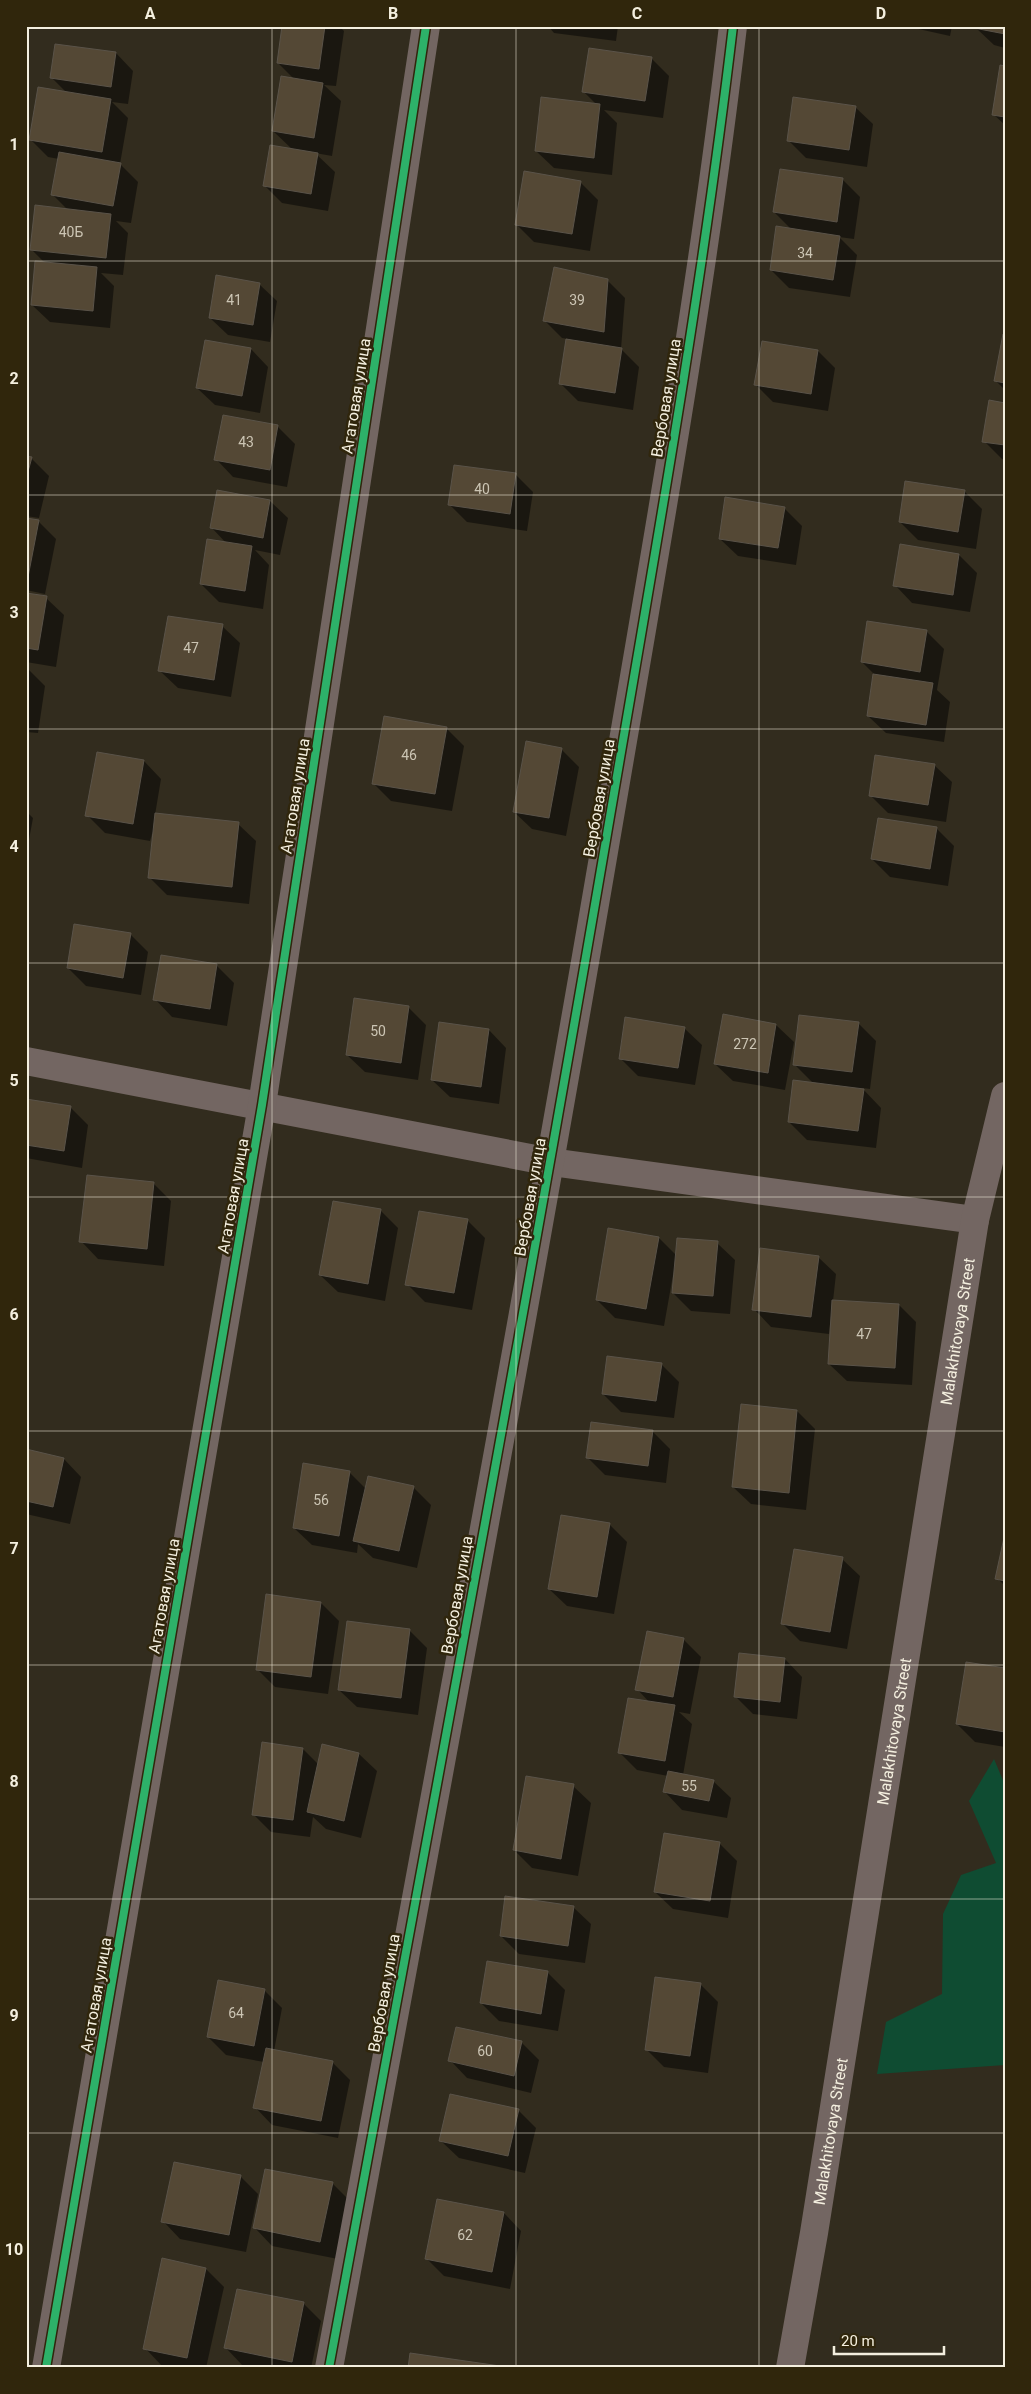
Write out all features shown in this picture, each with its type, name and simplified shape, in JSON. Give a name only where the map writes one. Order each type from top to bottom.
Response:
[{"type":"street","name":"Агатовая улица","points":[[46,2368],[262,1105],[426,26]]},
{"type":"street","name":"Вербовая улица","points":[[330,2368],[551,1162],[678,418],[734,26]]},
{"type":"street","points":[[26,1061],[551,1162],[975,1220]]},
{"type":"street","name":"Malakhitovaya Street","points":[[790,2368],[814,2233],[975,1220],[1004,1102]]},
{"type":"green space","points":[[994,1759],[1005,1785],[1005,2065],[877,2074],[886,2022],[942,1994],[943,1914],[961,1875],[996,1863],[969,1801]]},
{"type":"building","points":[[282,26],[325,26],[319,69],[277,63]]},
{"type":"building","points":[[975,26],[1005,26],[1005,34],[974,28]]},
{"type":"building","points":[[55,44],[116,52],[111,87],[50,78]]},
{"type":"building","points":[[589,48],[652,57],[645,101],[582,92]]},
{"type":"building","points":[[1000,65],[1005,66],[1005,117],[992,115]]},
{"type":"building","points":[[281,76],[323,83],[314,138],[272,131]]},
{"type":"building","points":[[38,87],[111,99],[102,152],[29,140]]},
{"type":"building","points":[[541,97],[600,104],[594,158],[535,151]]},
{"type":"building","points":[[793,97],[856,106],[849,150],[787,141]]},
{"type":"building","points":[[270,145],[318,153],[311,194],[263,186]]},
{"type":"building","points":[[59,152],[121,163],[113,206],[51,195]]},
{"type":"building","points":[[780,169],[843,178],[837,222],[773,212]]},
{"type":"building","points":[[524,171],[581,181],[572,234],[515,225]]},
{"type":"building","points":[[35,205],[111,214],[106,258],[30,250]]},
{"type":"building","points":[[776,226],[840,236],[833,280],[770,270]]},
{"type":"building","points":[[35,261],[97,267],[93,311],[31,305]]},
{"type":"building","points":[[554,267],[608,279],[604,332],[543,321]]},
{"type":"building","points":[[216,275],[260,283],[253,325],[209,318]]},
{"type":"building","points":[[1003,334],[1005,335],[1005,383],[994,381]]},
{"type":"building","points":[[566,339],[622,348],[615,393],[559,384]]},
{"type":"building","points":[[205,340],[251,348],[242,396],[196,388]]},
{"type":"building","points":[[762,341],[818,350],[811,394],[754,385]]},
{"type":"building","points":[[989,400],[1005,403],[1005,445],[982,442]]},
{"type":"building","points":[[223,415],[278,425],[270,470],[214,460]]},
{"type":"building","points":[[26,456],[32,457],[26,479]]},
{"type":"building","points":[[454,465],[516,473],[510,514],[448,505]]},
{"type":"building","points":[[905,481],[965,490],[958,532],[899,522]]},
{"type":"building","points":[[217,490],[270,500],[263,538],[210,528]]},
{"type":"building","points":[[725,497],[785,507],[778,548],[719,539]]},
{"type":"building","points":[[26,518],[39,520],[28,577],[26,577]]},
{"type":"building","points":[[207,539],[252,546],[245,591],[200,584]]},
{"type":"building","points":[[900,544],[959,554],[953,595],[893,586]]},
{"type":"building","points":[[26,593],[47,596],[38,650],[26,648]]},
{"type":"building","points":[[168,616],[223,624],[214,680],[158,671]]},
{"type":"building","points":[[867,621],[927,630],[920,672],[861,662]]},
{"type":"building","points":[[873,674],[933,683],[926,725],[867,716]]},
{"type":"building","points":[[384,716],[447,727],[435,794],[372,784]]},
{"type":"building","points":[[526,741],[562,748],[549,818],[513,812]]},
{"type":"building","points":[[97,752],[144,760],[133,824],[85,816]]},
{"type":"building","points":[[875,755],[935,764],[928,805],[869,796]]},
{"type":"building","points":[[155,813],[239,822],[232,887],[148,878]]},
{"type":"building","points":[[878,818],[937,827],[930,869],[871,859]]},
{"type":"building","points":[[74,924],[131,933],[123,978],[67,968]]},
{"type":"building","points":[[161,955],[217,964],[210,1009],[153,1000]]},
{"type":"building","points":[[354,998],[409,1006],[401,1063],[346,1055]]},
{"type":"building","points":[[723,1014],[776,1024],[768,1073],[714,1064]]},
{"type":"building","points":[[799,1015],[859,1022],[852,1072],[793,1065]]},
{"type":"building","points":[[625,1017],[685,1027],[678,1068],[619,1059]]},
{"type":"building","points":[[439,1022],[489,1029],[481,1087],[431,1080]]},
{"type":"building","points":[[793,1080],[864,1089],[858,1131],[788,1122]]},
{"type":"building","points":[[26,1099],[71,1106],[64,1151],[26,1145]]},
{"type":"building","points":[[87,1175],[154,1182],[147,1249],[79,1242]]},
{"type":"building","points":[[333,1201],[381,1209],[368,1284],[319,1275]]},
{"type":"building","points":[[419,1211],[468,1219],[454,1293],[405,1285]]},
{"type":"building","points":[[608,1228],[659,1237],[646,1309],[596,1300]]},
{"type":"building","points":[[677,1238],[718,1241],[713,1296],[672,1293]]},
{"type":"building","points":[[760,1248],[819,1256],[811,1317],[752,1310]]},
{"type":"building","points":[[832,1300],[899,1304],[895,1368],[828,1364]]},
{"type":"building","points":[[607,1356],[662,1363],[656,1401],[602,1394]]},
{"type":"building","points":[[741,1404],[797,1410],[789,1493],[732,1487]]},
{"type":"building","points":[[591,1422],[653,1430],[648,1466],[586,1458]]},
{"type":"building","points":[[26,1449],[64,1458],[53,1507],[26,1501]]},
{"type":"building","points":[[303,1463],[350,1471],[339,1536],[293,1528]]},
{"type":"building","points":[[368,1476],[414,1486],[399,1551],[353,1541]]},
{"type":"building","points":[[561,1515],[610,1523],[597,1597],[548,1589]]},
{"type":"building","points":[[1005,1533],[1005,1581],[995,1579]]},
{"type":"building","points":[[794,1549],[843,1557],[830,1632],[781,1624]]},
{"type":"building","points":[[266,1594],[321,1602],[311,1677],[256,1670]]},
{"type":"building","points":[[347,1621],[410,1629],[401,1698],[338,1690]]},
{"type":"building","points":[[647,1631],[684,1638],[673,1697],[635,1690]]},
{"type":"building","points":[[739,1653],[785,1658],[780,1702],[734,1697]]},
{"type":"building","points":[[966,1662],[1005,1668],[1005,1732],[956,1724]]},
{"type":"building","points":[[628,1698],[675,1705],[665,1761],[618,1753]]},
{"type":"building","points":[[262,1742],[303,1748],[293,1820],[252,1815]]},
{"type":"building","points":[[322,1744],[359,1753],[344,1821],[307,1812]]},
{"type":"building","points":[[668,1771],[714,1780],[709,1801],[663,1792]]},
{"type":"building","points":[[526,1776],[574,1784],[561,1859],[513,1850]]},
{"type":"building","points":[[664,1833],[720,1842],[710,1901],[654,1892]]},
{"type":"building","points":[[505,1896],[574,1906],[568,1946],[500,1936]]},
{"type":"building","points":[[487,1961],[548,1971],[541,2014],[480,2003]]},
{"type":"building","points":[[655,1977],[701,1983],[690,2056],[645,2050]]},
{"type":"building","points":[[218,1980],[265,1989],[254,2046],[207,2037]]},
{"type":"building","points":[[456,2027],[522,2041],[514,2076],[448,2061]]},
{"type":"building","points":[[266,2048],[333,2061],[321,2121],[253,2108]]},
{"type":"building","points":[[450,2094],[519,2109],[508,2156],[439,2141]]},
{"type":"building","points":[[174,2162],[241,2175],[229,2235],[161,2222]]},
{"type":"building","points":[[265,2169],[333,2182],[320,2242],[253,2228]]},
{"type":"building","points":[[437,2199],[504,2212],[492,2272],[425,2259]]},
{"type":"building","points":[[162,2258],[206,2268],[187,2358],[143,2349]]},
{"type":"building","points":[[237,2289],[304,2302],[292,2362],[224,2348]]},
{"type":"building","points":[[410,2353],[500,2366],[500,2368],[408,2368]]},
{"type":"cycle path","points":[[46,2368],[262,1105],[426,26]]},
{"type":"cycle path","points":[[329,2368],[505,1413],[606,840],[691,332],[733,26]]}]
